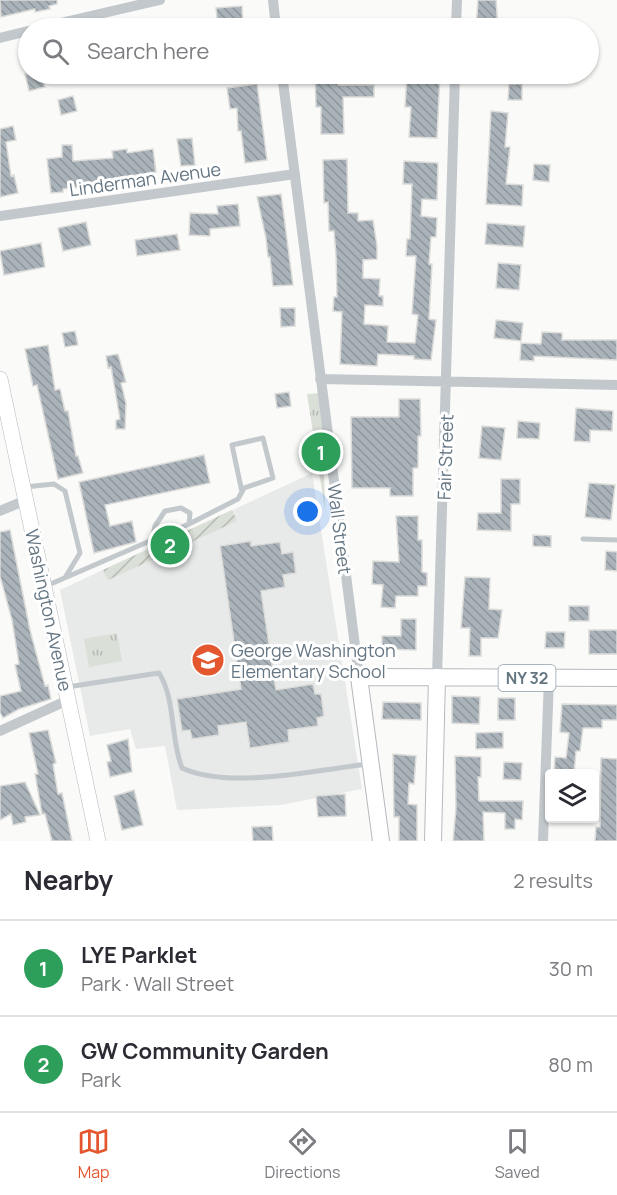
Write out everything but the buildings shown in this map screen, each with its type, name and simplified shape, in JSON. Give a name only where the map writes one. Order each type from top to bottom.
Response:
[{"type":"main road","name":"Washington Avenue","points":[[0,379],[98,841]]},
{"type":"main road","name":"NY 32","points":[[359,677],[617,678]]},
{"type":"main road","name":"Wall Street","points":[[359,677],[381,841]]},
{"type":"main road","name":"Fair Street","points":[[433,841],[437,677]]},
{"type":"street","points":[[82,18],[160,0]]},
{"type":"street","points":[[273,0],[275,18]]},
{"type":"street","points":[[456,18],[457,0]]},
{"type":"street","points":[[0,38],[18,34]]},
{"type":"street","name":"Wall Street","points":[[283,84],[359,677]]},
{"type":"street","name":"Fair Street","points":[[437,677],[455,84]]},
{"type":"street","name":"Linderman Avenue","points":[[0,216],[295,174]]},
{"type":"street","points":[[320,379],[617,385]]},
{"type":"street","points":[[0,511],[25,494]]},
{"type":"street","points":[[543,841],[549,678]]},
{"type":"street","points":[[0,731],[66,694]]},
{"type":"lane","points":[[44,587],[189,524],[238,499],[242,492],[244,488],[273,478],[263,438],[232,445],[242,492]]},
{"type":"lane","points":[[25,494],[54,484],[65,491],[80,553],[65,578]]},
{"type":"lane","points":[[152,541],[155,526],[165,511],[181,508],[190,513],[189,524]]},
{"type":"lane","points":[[583,539],[617,540]]},
{"type":"lane","points":[[66,694],[159,673],[164,681],[168,699],[175,751],[182,768],[194,774],[251,778],[370,764]]},
{"type":"shaded area","name":"George Washington Elementary School","points":[[312,473],[362,789],[281,805],[177,810],[165,746],[136,749],[130,729],[90,736],[60,590]]},
{"type":"green space","points":[[319,393],[327,451],[324,473],[325,510],[307,394]]},
{"type":"green space","points":[[232,510],[237,521],[108,580],[103,570]]},
{"type":"green space","points":[[117,633],[122,661],[89,667],[84,639]]},
{"type":"place","name":"LYE Parklet","points":[[321,452]]},
{"type":"place","name":"GW Community Garden","points":[[170,545]]},
{"type":"place","name":"George Washington Elementary School","points":[[208,660]]}]
